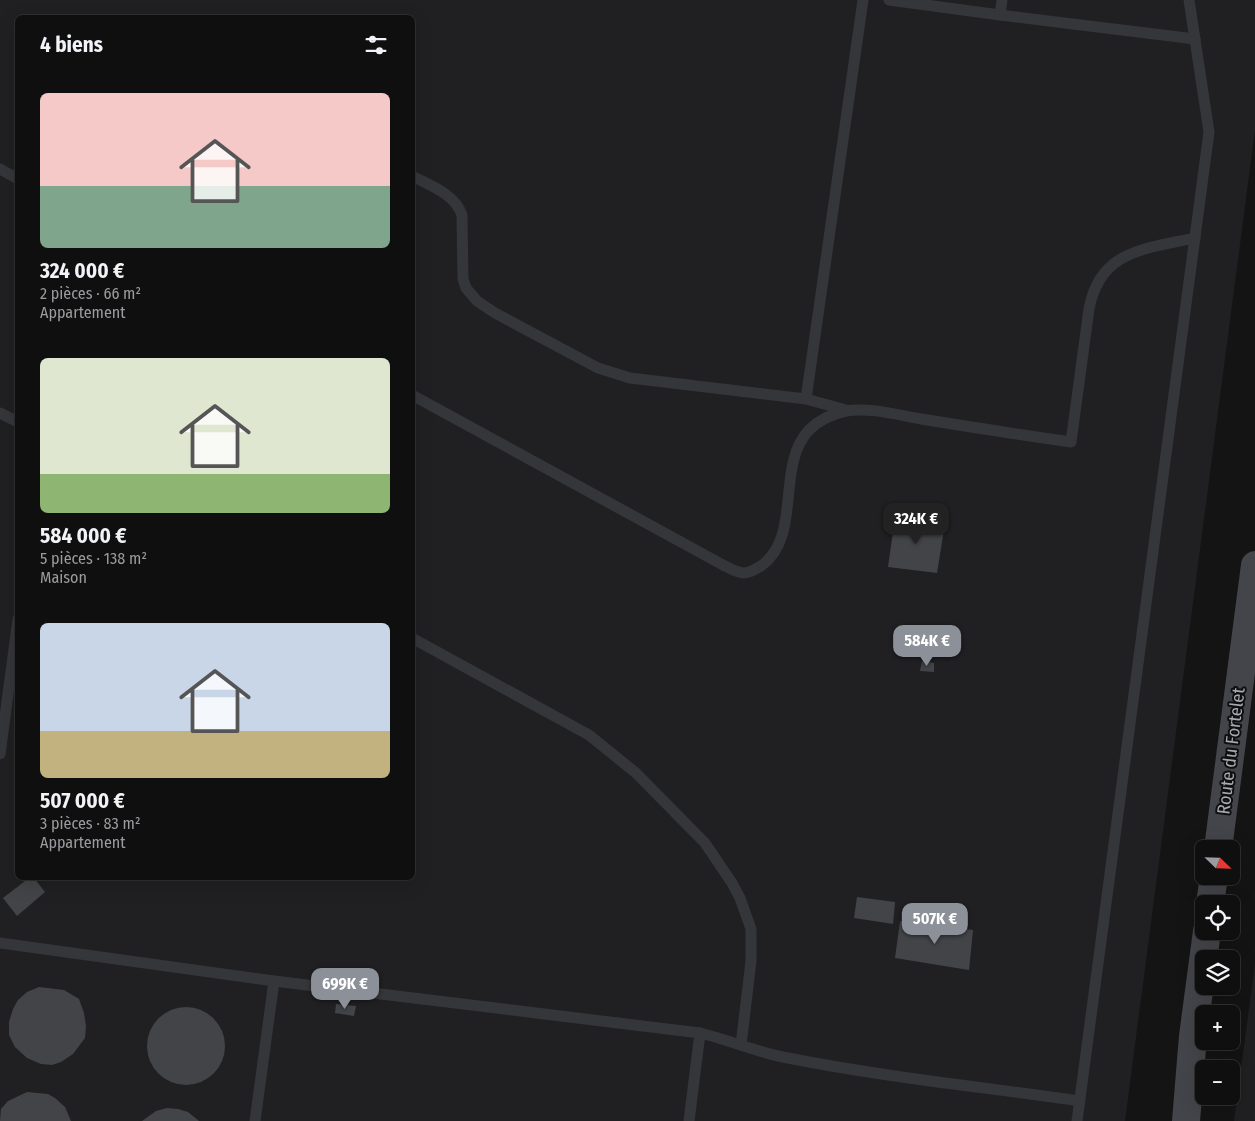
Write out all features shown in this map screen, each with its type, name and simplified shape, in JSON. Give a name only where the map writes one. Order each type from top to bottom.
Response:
[{"type":"main road","name":"Route du Fortelet","points":[[1219,840],[1255,565]]},
{"type":"main road","points":[[1186,1121],[1193,1036],[1206,940]]},
{"type":"main road","points":[[1174,1121],[1193,1036]]},
{"type":"lane","points":[[806,400],[863,0]]},
{"type":"lane","points":[[889,0],[1195,39]]},
{"type":"lane","points":[[1000,15],[1002,0]]},
{"type":"lane","points":[[1078,1121],[1209,132],[1189,0]]},
{"type":"lane","points":[[0,170],[15,178]]},
{"type":"lane","points":[[415,178],[446,194],[459,208],[462,216],[463,279],[471,295],[495,313],[598,368],[630,378],[806,400],[848,411],[881,413],[1071,442],[1089,309],[1097,282],[1114,263],[1126,256],[1141,250],[1195,238]]},
{"type":"lane","points":[[415,397],[723,565],[743,573],[752,572],[769,560],[778,545],[784,528],[792,469],[801,442],[809,430],[822,420],[833,414],[848,411]]},
{"type":"lane","points":[[0,413],[15,420]]},
{"type":"lane","points":[[415,640],[588,735],[636,773],[705,843],[732,883],[740,898],[751,929],[751,961],[741,1045]]},
{"type":"lane","points":[[0,754],[15,642]]},
{"type":"lane","points":[[0,943],[274,982],[700,1033],[769,1054],[836,1067],[1080,1101]]},
{"type":"lane","points":[[255,1121],[274,982]]},
{"type":"lane","points":[[689,1121],[700,1033]]},
{"type":"shaded area","points":[[0,0],[1255,0],[1255,130],[1125,1121],[0,1121]]},
{"type":"shaded area","points":[[1255,964],[1255,1121],[1234,1121],[1236,1105],[1240,1105],[1240,1076]]},
{"type":"building","points":[[895,518],[945,523],[937,573],[888,567]]},
{"type":"building","points":[[922,661],[934,663],[934,672],[920,671]]},
{"type":"building","points":[[26,880],[36,880],[45,892],[17,916],[3,898]]},
{"type":"building","points":[[857,897],[895,902],[893,924],[854,918]]},
{"type":"building","points":[[900,921],[973,930],[969,970],[895,958]]},
{"type":"building","points":[[39,987],[64,990],[79,999],[84,1013],[85,1038],[73,1054],[61,1062],[52,1065],[41,1064],[27,1058],[15,1047],[9,1035],[9,1022],[18,1000],[27,992]]},
{"type":"building","points":[[336,1004],[356,1006],[354,1016],[335,1013]]},
{"type":"building","points":[[186,1007],[201,1010],[214,1018],[222,1031],[225,1046],[222,1061],[214,1074],[201,1082],[186,1085],[171,1082],[158,1074],[150,1061],[147,1046],[150,1031],[158,1018],[171,1010]]},
{"type":"building","points":[[27,1092],[48,1094],[55,1098],[65,1107],[71,1121],[0,1121],[1,1109],[8,1101]]},
{"type":"building","points":[[167,1108],[188,1112],[199,1121],[142,1121],[156,1111]]}]
